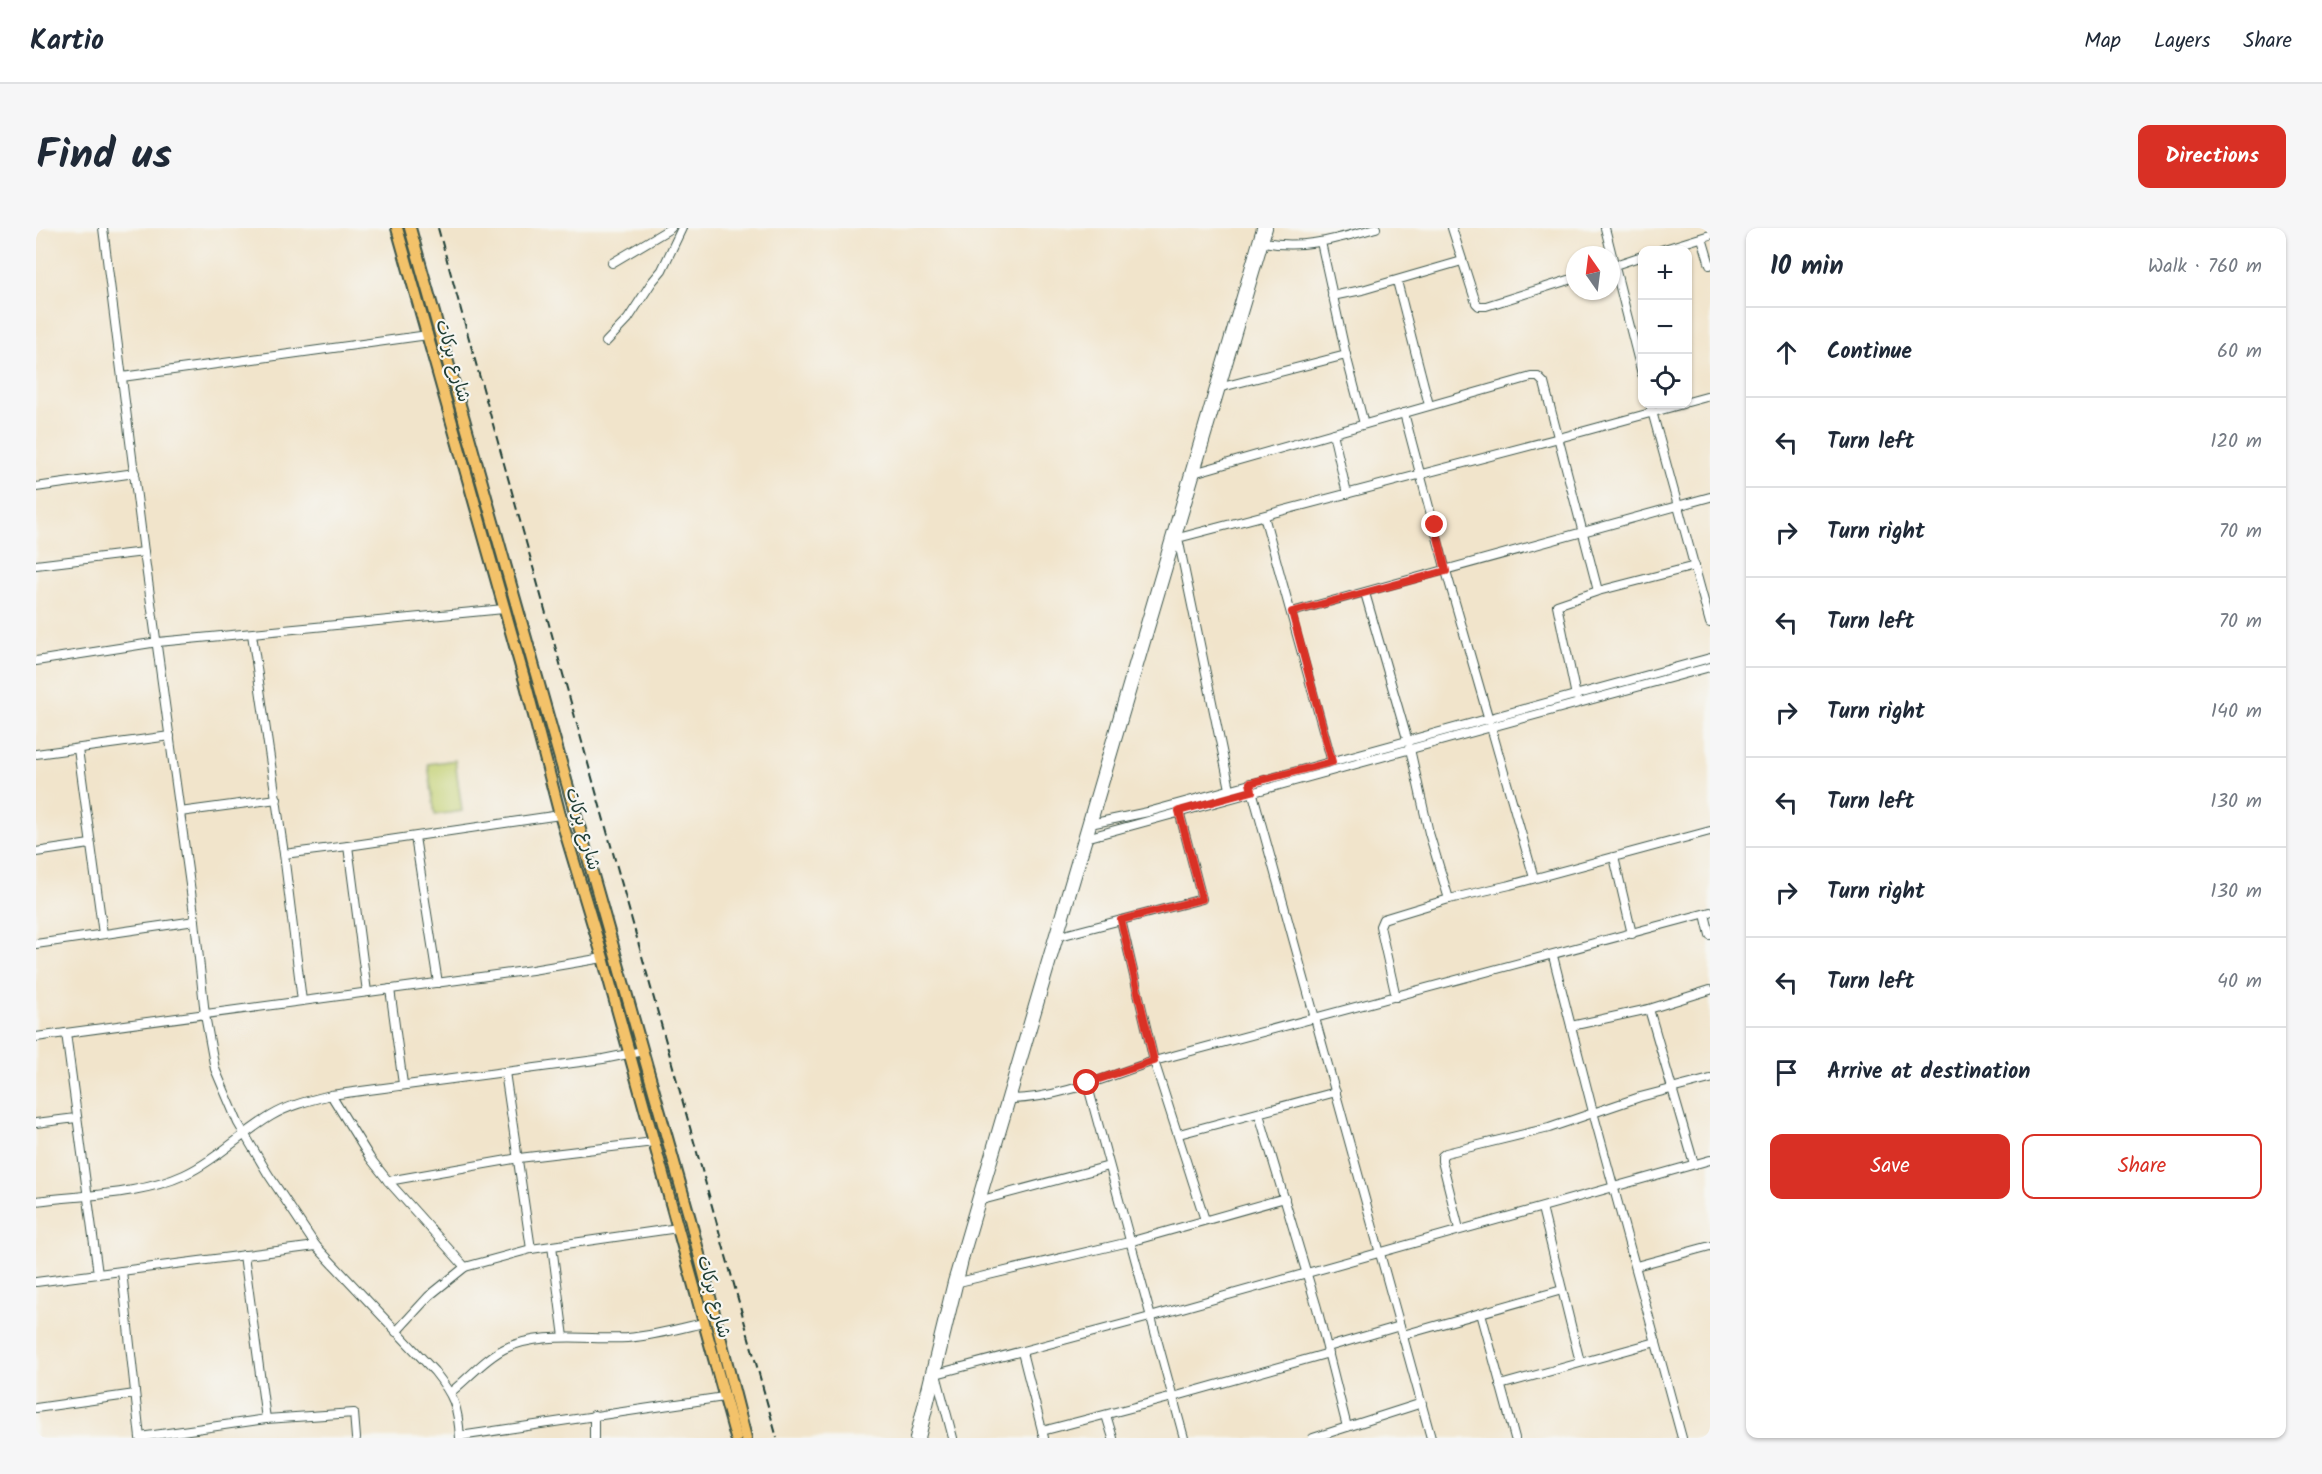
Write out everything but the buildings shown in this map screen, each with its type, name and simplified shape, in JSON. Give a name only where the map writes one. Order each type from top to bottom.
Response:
[{"type":"main road","name":"شارع بركات","points":[[397,228],[736,1438]]},
{"type":"main road","name":"شارع بركات","points":[[410,228],[690,1219],[746,1438]]},
{"type":"street","points":[[103,228],[144,552],[195,921],[205,1015],[215,1069],[229,1105],[245,1136],[316,1246],[452,1392],[460,1437],[724,1397]]},
{"type":"street","points":[[612,262],[671,228]]},
{"type":"street","points":[[606,342],[624,325],[651,282],[662,270],[682,228]]},
{"type":"street","points":[[921,1438],[924,1409],[951,1282],[1085,838],[1261,228]]},
{"type":"street","points":[[1089,824],[1178,538],[1268,228]]},
{"type":"street","points":[[1264,242],[1290,246],[1321,242],[1376,228]]},
{"type":"street","points":[[1452,228],[1476,303],[1479,306],[1486,306],[1566,281]]},
{"type":"street","points":[[1605,228],[1609,246]]},
{"type":"street","points":[[1674,246],[1706,236],[1710,265]]},
{"type":"street","points":[[1321,242],[1364,424]]},
{"type":"street","points":[[1620,264],[1638,257]]},
{"type":"street","points":[[1332,296],[1397,281],[1462,261]]},
{"type":"street","points":[[1397,281],[1429,405]]},
{"type":"street","points":[[1620,292],[1638,359]]},
{"type":"street","points":[[122,376],[428,335]]},
{"type":"street","points":[[1222,387],[1346,355]]},
{"type":"street","points":[[1197,472],[1429,405],[1538,377],[1544,383],[1598,591]]},
{"type":"street","points":[[1692,401],[1710,396]]},
{"type":"street","points":[[1178,538],[1559,438],[1651,408],[1710,623]]},
{"type":"street","points":[[1404,413],[1533,878]]},
{"type":"street","points":[[1333,433],[1347,494]]},
{"type":"street","points":[[36,487],[135,473]]},
{"type":"street","points":[[1292,612],[1710,497]]},
{"type":"street","points":[[1264,516],[1332,762]]},
{"type":"street","points":[[1178,538],[1230,789]]},
{"type":"street","points":[[36,565],[144,552]]},
{"type":"street","points":[[1576,696],[1557,605],[1598,591],[1695,566]]},
{"type":"street","points":[[1365,593],[1409,746],[1429,833],[1449,899]]},
{"type":"street","points":[[36,661],[158,642],[504,609]]},
{"type":"street","points":[[252,634],[277,799],[302,1001]]},
{"type":"street","points":[[1490,723],[1710,658]]},
{"type":"street","points":[[1089,824],[1148,812],[1230,789],[1251,787],[1710,667]]},
{"type":"street","points":[[36,754],[170,736]]},
{"type":"street","points":[[1085,838],[1179,811],[1332,762],[1409,746]]},
{"type":"street","points":[[78,749],[103,934]]},
{"type":"street","points":[[1251,787],[1431,1438]]},
{"type":"street","points":[[180,812],[277,799]]},
{"type":"street","points":[[1060,936],[1202,899],[1179,811]]},
{"type":"street","points":[[284,854],[560,815]]},
{"type":"street","points":[[1396,997],[1380,922],[1383,919],[1449,899],[1710,831]]},
{"type":"street","points":[[415,837],[438,983]]},
{"type":"street","points":[[914,1438],[936,1374],[959,1282],[1060,936],[1085,838]]},
{"type":"street","points":[[36,852],[90,844]]},
{"type":"street","points":[[348,846],[367,992]]},
{"type":"street","points":[[1614,857],[1632,934]]},
{"type":"street","points":[[1012,1099],[1027,1099],[1087,1083],[1154,1061],[1708,913],[1710,934]]},
{"type":"street","points":[[1121,920],[1154,1061],[1205,1220]]},
{"type":"street","points":[[36,944],[195,921]]},
{"type":"street","points":[[1553,956],[1682,1438]]},
{"type":"street","points":[[36,1037],[532,970],[603,958]]},
{"type":"street","points":[[390,989],[403,1084]]},
{"type":"street","points":[[1571,1026],[1649,1009],[1710,990]]},
{"type":"street","points":[[1649,1009],[1694,1164]]},
{"type":"street","points":[[66,1033],[99,1274]]},
{"type":"street","points":[[36,1202],[156,1185],[184,1175],[214,1158],[271,1116],[299,1103],[331,1095],[643,1051]]},
{"type":"street","points":[[505,1072],[531,1249]]},
{"type":"street","points":[[1459,1230],[1442,1156],[1549,1128],[1593,1112],[1710,1079]]},
{"type":"street","points":[[1087,1083],[1184,1438]]},
{"type":"street","points":[[1179,1134],[1336,1092]]},
{"type":"street","points":[[331,1095],[387,1181],[465,1267]]},
{"type":"street","points":[[1259,1114],[1329,1350],[1347,1427]]},
{"type":"street","points":[[36,1123],[76,1118]]},
{"type":"street","points":[[387,1181],[519,1158],[654,1142]]},
{"type":"street","points":[[936,1374],[1307,1274],[1710,1160]]},
{"type":"street","points":[[982,1200],[1109,1166]]},
{"type":"street","points":[[959,1282],[1129,1242],[1285,1198]]},
{"type":"street","points":[[1542,1208],[1580,1362]]},
{"type":"street","points":[[396,1332],[429,1296],[465,1267],[531,1249],[678,1228]]},
{"type":"street","points":[[36,1282],[316,1246]]},
{"type":"street","points":[[552,1246],[564,1337]]},
{"type":"street","points":[[1636,1266],[1710,1246]]},
{"type":"street","points":[[244,1255],[266,1419]]},
{"type":"street","points":[[122,1271],[140,1437],[266,1419],[354,1413],[356,1438]]},
{"type":"street","points":[[1022,1352],[1043,1435],[1329,1350],[1401,1330],[1481,1313],[1562,1290]]},
{"type":"street","points":[[1481,1313],[1515,1438]]},
{"type":"street","points":[[452,1392],[492,1357],[507,1348],[564,1337],[649,1336],[703,1323]]},
{"type":"street","points":[[1500,1385],[1656,1342]]},
{"type":"street","points":[[936,1374],[953,1438]]},
{"type":"street","points":[[36,1408],[135,1394]]},
{"type":"street","points":[[1313,1438],[1422,1403]]},
{"type":"street","points":[[594,1415],[594,1438]]},
{"type":"street","points":[[1106,1415],[1113,1438]]},
{"type":"green space","points":[[455,760],[462,811],[435,815],[428,764]]},
{"type":"railway","points":[[438,228],[777,1438]]},
{"type":"route","points":[[1087,1083],[1154,1061],[1121,920],[1202,899],[1179,811],[1252,791],[1250,783],[1332,762],[1292,612],[1446,571],[1435,525]]}]
